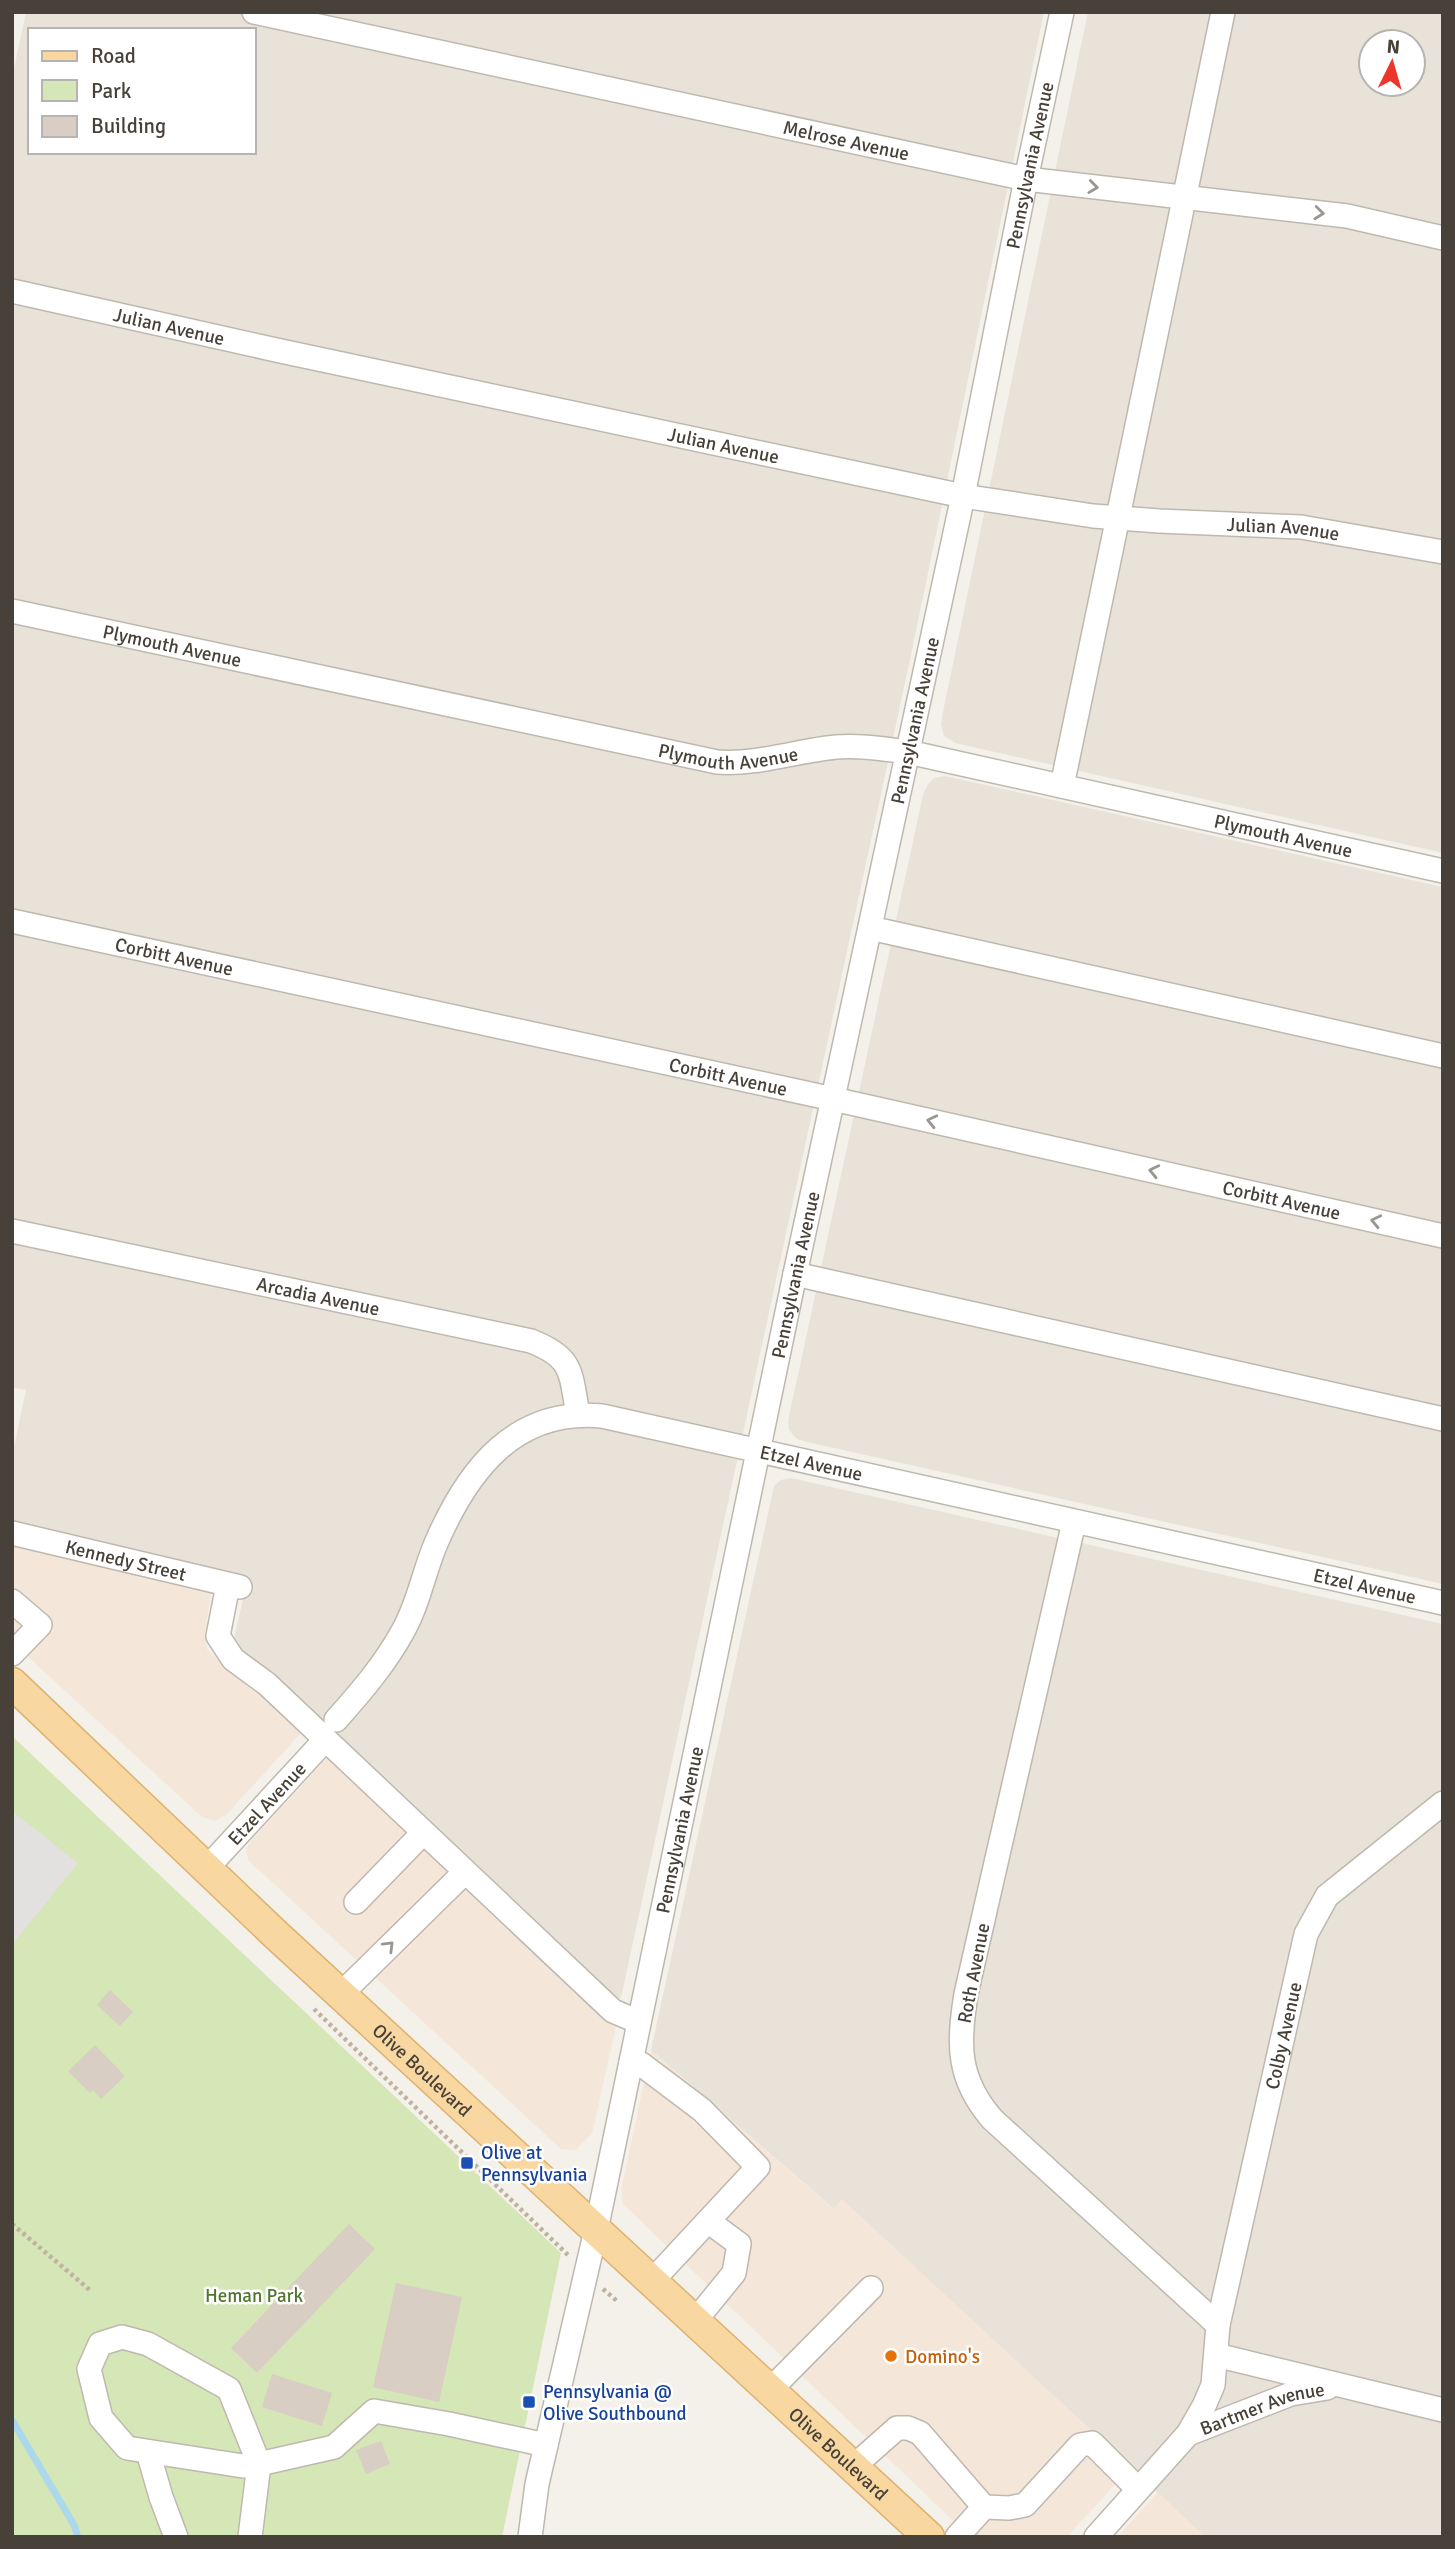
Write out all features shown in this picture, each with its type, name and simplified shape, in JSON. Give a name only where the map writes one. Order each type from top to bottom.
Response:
[{"type":"main road","name":"Olive Boulevard","points":[[12,1683],[341,1994],[929,2537]]},
{"type":"street","name":"Melrose Avenue","points":[[254,12],[1026,179],[1347,216],[1443,238]]},
{"type":"street","name":"Pennsylvania Avenue","points":[[530,2537],[537,2484],[596,2230],[795,1274],[963,496],[1062,12]]},
{"type":"street","points":[[1062,786],[1223,12]]},
{"type":"street","name":"Julian Avenue","points":[[12,290],[290,353],[963,496],[1118,518],[1301,527],[1443,552]]},
{"type":"street","name":"Plymouth Avenue","points":[[12,611],[717,762],[736,764],[838,747],[908,752],[1443,871]]},
{"type":"street","name":"Corbitt Avenue","points":[[12,921],[833,1099],[1443,1236]]},
{"type":"street","points":[[870,928],[1443,1056]]},
{"type":"street","name":"Arcadia Avenue","points":[[12,1231],[531,1341],[550,1349],[565,1360],[578,1414]]},
{"type":"street","points":[[795,1274],[1443,1419]]},
{"type":"street","name":"Etzel Avenue","points":[[207,1868],[331,1730],[376,1673],[404,1629],[436,1542],[457,1503],[487,1461],[505,1442],[537,1423],[578,1414],[602,1416],[1443,1603]]},
{"type":"street","name":"Roth Avenue","points":[[1074,1522],[966,1994],[961,2039],[965,2079],[976,2101],[992,2119],[1219,2325]]},
{"type":"street","name":"Kennedy Street","points":[[12,1533],[234,1586],[218,1636],[233,1659],[331,1730]]},
{"type":"street","points":[[12,1601],[40,1625],[12,1654]]},
{"type":"street","points":[[331,1730],[423,1833],[613,2011],[639,2022]]},
{"type":"street","name":"Colby Avenue","points":[[1219,2325],[1306,1934],[1327,1896],[1443,1803]]},
{"type":"street","points":[[356,1902],[423,1833]]},
{"type":"street","points":[[341,1994],[465,1872]]},
{"type":"street","points":[[631,2062],[641,2064],[702,2110],[758,2167],[652,2281]]},
{"type":"street","points":[[695,2321],[734,2273],[739,2244],[708,2221]]},
{"type":"street","points":[[769,2390],[871,2288]]},
{"type":"street","name":"Bartmer Avenue","points":[[1096,2537],[1188,2434],[1205,2406],[1213,2385],[1219,2325]]},
{"type":"street","points":[[250,2537],[258,2464],[229,2389],[148,2344],[122,2337],[100,2344],[89,2369],[101,2418],[127,2448],[243,2466],[258,2464],[334,2447],[374,2411],[546,2445]]},
{"type":"street","name":"Bartmer Avenue","points":[[1216,2356],[1443,2410]]},
{"type":"street","name":"Bartmer Avenue","points":[[1188,2434],[1291,2394],[1339,2386]]},
{"type":"street","points":[[853,2468],[897,2428],[908,2428],[920,2433],[984,2507],[1009,2508],[1025,2505],[1080,2445],[1092,2443],[1138,2489]]},
{"type":"street","points":[[148,2452],[176,2537]]},
{"type":"street","points":[[957,2537],[984,2507]]},
{"type":"path","points":[[12,2224],[91,2291]]},
{"type":"shaded area","points":[[26,12],[1044,12],[911,655],[621,1998],[609,1996],[314,1718],[299,1696],[272,1679],[233,1643],[248,1577],[12,1522],[12,1456],[26,1390],[12,1387],[12,78]]},
{"type":"shaded area","points":[[1088,12],[1443,12],[1443,853],[955,743],[944,736],[941,724]]},
{"type":"shaded area","points":[[945,776],[1443,887],[1443,1584],[807,1442],[797,1439],[789,1430],[788,1421],[923,795],[934,778]]},
{"type":"shaded area","points":[[791,1478],[1443,1624],[1443,2537],[1205,2537],[841,2200],[834,2209],[651,2050],[774,1486],[781,1480]]},
{"type":"shaded area","points":[[12,1542],[211,1593],[205,1631],[207,1649],[222,1664],[272,1701],[302,1732],[226,1815],[214,1821],[202,1817],[12,1642]]},
{"type":"shaded area","points":[[330,1755],[616,2026],[592,2134],[575,2150],[561,2149],[249,1861],[246,1852],[249,1843]]},
{"type":"shaded area","points":[[12,1811],[78,1863],[12,1945]]},
{"type":"shaded area","points":[[651,2050],[833,2209],[842,2199],[1131,2467],[1067,2537],[970,2537],[623,2204],[621,2190]]},
{"type":"shaded area","points":[[1158,2492],[1205,2537],[1117,2537]]},
{"type":"green space","name":"Heman Park","points":[[12,1736],[561,2253],[502,2537],[12,2537]]},
{"type":"building","points":[[110,1990],[133,2012],[120,2026],[97,2005]]},
{"type":"building","points":[[95,2045],[125,2076],[101,2099],[93,2090],[90,2093],[68,2071]]},
{"type":"building","points":[[349,2224],[375,2249],[257,2373],[231,2348]]},
{"type":"building","points":[[396,2283],[462,2297],[439,2402],[373,2387]]},
{"type":"building","points":[[272,2374],[332,2393],[322,2426],[262,2407]]},
{"type":"building","points":[[381,2441],[390,2464],[366,2474],[356,2450]]},
{"type":"waterway","points":[[12,2420],[74,2525],[78,2537]]},
{"type":"place","name":"Olive at Pennsylvania","points":[[467,2163]]},
{"type":"place","name":"Domino's","points":[[891,2356]]},
{"type":"place","name":"Pennsylvania @ Olive Southbound","points":[[529,2402]]}]
